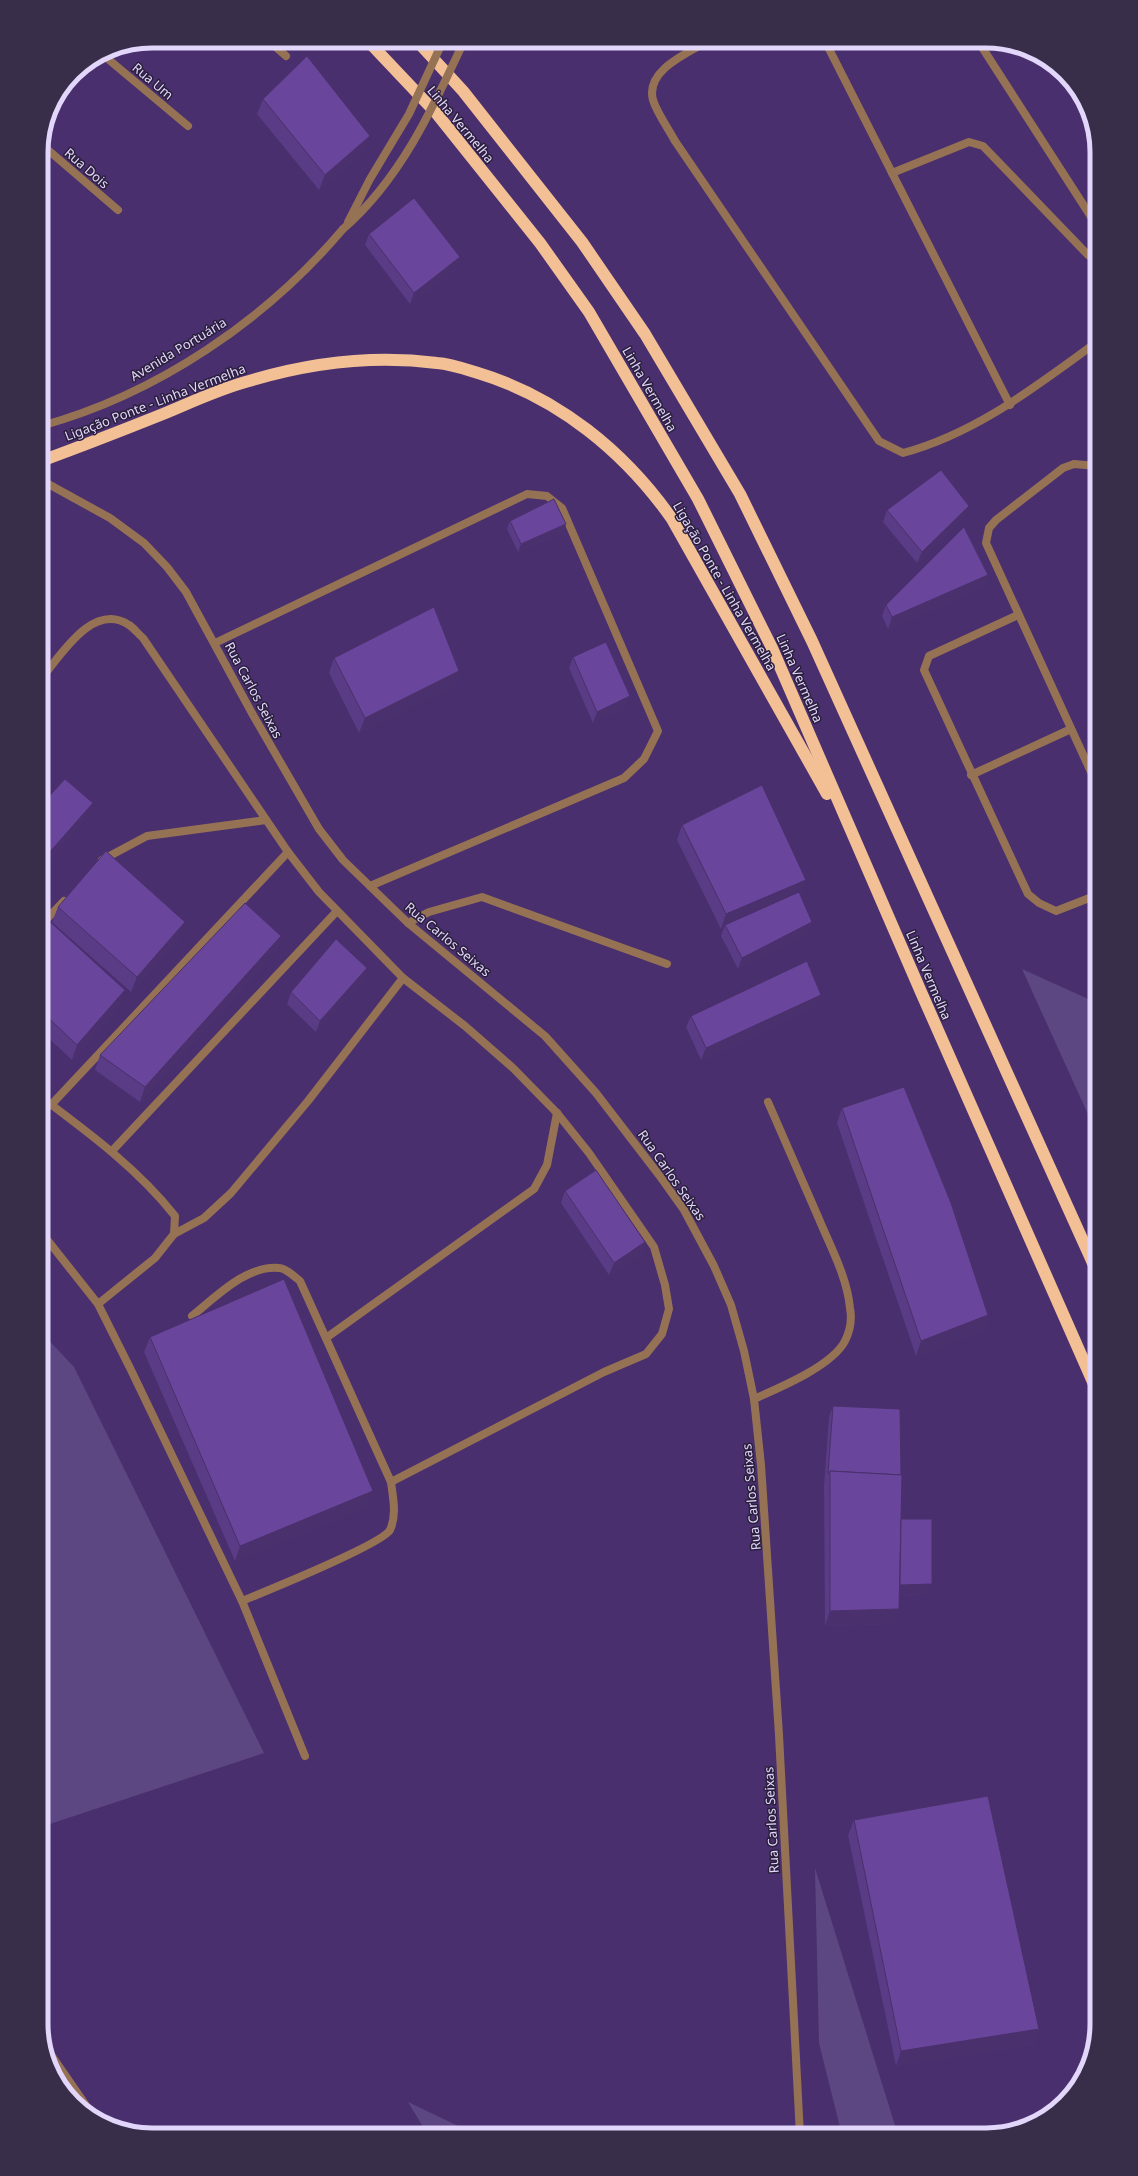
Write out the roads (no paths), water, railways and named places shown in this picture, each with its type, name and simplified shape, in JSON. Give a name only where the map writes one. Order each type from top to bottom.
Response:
[{"type":"highway","name":"Linha Vermelha","points":[[375,48],[437,114],[540,243],[589,312],[702,506],[772,648],[1090,1375]]},
{"type":"highway","name":"Linha Vermelha","points":[[423,48],[463,92],[582,242],[645,334],[740,494],[812,641],[1090,1257]]},
{"type":"highway","name":"Ligação Ponte - Linha Vermelha","points":[[48,458],[131,427],[206,395],[273,374],[342,363],[386,360],[439,363],[482,374],[518,388],[552,406],[599,439],[628,464],[665,508],[719,601],[864,860]]},
{"type":"street","points":[[277,48],[286,56]]},
{"type":"street","name":"Avenida Portuária","points":[[343,229],[409,114],[440,48]]},
{"type":"street","name":"Avenida Portuária","points":[[48,424],[80,414],[170,371],[240,326],[283,290],[315,260],[343,229],[366,209],[399,165],[428,115],[461,48]]},
{"type":"street","points":[[696,48],[662,69],[653,83],[653,99],[675,141],[879,441],[903,453],[933,445],[1010,405],[1090,347]]},
{"type":"street","points":[[829,48],[1010,405]]},
{"type":"street","points":[[983,48],[1090,215]]},
{"type":"street","name":"Rua Um","points":[[107,58],[188,126]]},
{"type":"street","points":[[892,173],[968,142],[983,146],[1090,256]]},
{"type":"street","name":"Rua Dois","points":[[48,150],[118,210]]},
{"type":"street","points":[[1090,465],[1074,464],[1063,468],[996,520],[989,528],[986,543],[1090,770]]},
{"type":"street","name":"Rua Carlos Seixas","points":[[48,484],[110,518],[144,543],[166,567],[186,592],[215,643],[253,716],[319,829],[343,860],[408,923],[545,1036],[596,1093],[659,1174],[684,1210],[714,1266],[732,1305],[754,1399],[761,1466],[775,1680],[800,2128]]},
{"type":"street","points":[[215,643],[527,494],[547,496],[562,508],[658,731],[644,758],[624,778],[370,886]]},
{"type":"street","points":[[1018,615],[929,656],[924,670],[1028,894],[1039,903],[1056,911],[1090,899]]},
{"type":"street","points":[[48,671],[86,627],[99,620],[117,619],[130,625],[143,638],[288,852],[319,892],[403,978],[470,1031],[513,1068],[557,1113],[589,1153],[654,1247],[665,1285],[668,1309],[662,1334],[646,1354],[604,1372],[391,1482]]},
{"type":"street","points":[[972,775],[1071,729]]},
{"type":"street","points":[[94,869],[104,857],[147,836],[266,820]]},
{"type":"street","points":[[51,1105],[288,852]]},
{"type":"street","points":[[48,917],[67,897]]},
{"type":"street","points":[[408,923],[430,912],[482,897],[667,964]]},
{"type":"street","points":[[112,1151],[337,910]]},
{"type":"street","points":[[98,1304],[155,1258],[174,1234],[204,1218],[231,1193],[308,1101],[403,978]]},
{"type":"street","points":[[754,1399],[791,1382],[838,1351],[845,1340],[850,1323],[850,1308],[844,1276],[768,1102]]},
{"type":"street","points":[[48,1103],[112,1151],[160,1197],[175,1216],[174,1234]]},
{"type":"street","points":[[326,1338],[534,1189],[546,1165],[557,1113]]},
{"type":"street","points":[[48,1241],[98,1304],[242,1601],[306,1756]]},
{"type":"street","points":[[192,1316],[237,1281],[257,1270],[281,1268],[300,1281],[391,1482],[395,1516],[389,1532],[369,1545],[242,1601]]},
{"type":"street","points":[[55,2061],[83,2102]]}]
